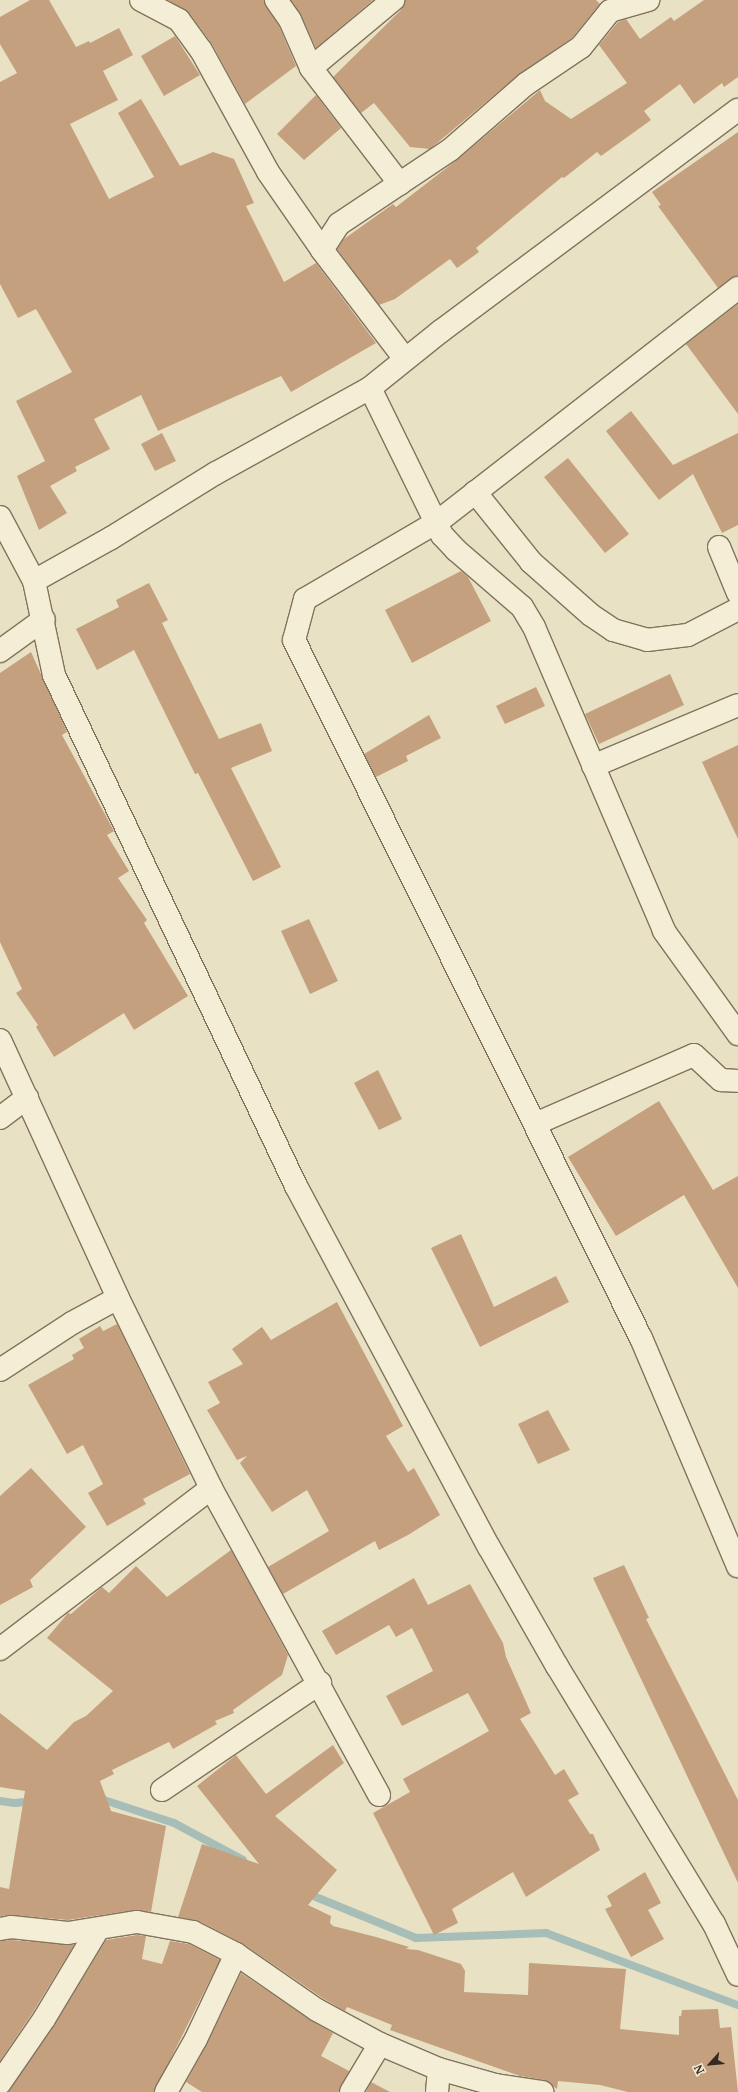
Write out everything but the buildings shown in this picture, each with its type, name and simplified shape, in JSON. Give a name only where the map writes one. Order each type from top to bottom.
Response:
[{"type":"street","points":[[141,0],[179,20],[201,50],[265,166],[322,250],[405,359]]},
{"type":"street","points":[[276,0],[290,20],[310,68],[400,184]]},
{"type":"street","points":[[310,68],[393,0]]},
{"type":"street","points":[[322,250],[339,224],[450,150],[526,84],[581,47],[606,6],[648,0]]},
{"type":"street","points":[[34,581],[112,538],[216,473],[370,388],[405,359],[738,110]]},
{"type":"street","points":[[738,288],[560,428],[437,522],[305,599],[294,640],[641,1338],[738,1566]]},
{"type":"street","points":[[370,388],[437,522],[442,535],[456,550],[522,606],[534,627],[664,931],[738,1034]]},
{"type":"street","points":[[475,492],[531,562],[591,615],[613,630],[647,640],[688,635],[738,609]]},
{"type":"street","points":[[0,517],[34,581],[44,619],[54,675],[183,951],[340,1272],[493,1554],[557,1666],[714,1924],[738,1975]]},
{"type":"street","points":[[719,547],[738,593]]},
{"type":"street","points":[[0,651],[44,619]]},
{"type":"street","points":[[593,766],[738,705]]},
{"type":"street","points":[[0,1040],[28,1098],[118,1298],[211,1488],[320,1683],[379,1795]]},
{"type":"street","points":[[535,1124],[694,1055],[721,1080],[738,1081]]},
{"type":"street","points":[[0,1118],[28,1098]]},
{"type":"street","points":[[0,1370],[72,1323],[118,1298]]},
{"type":"street","points":[[0,1649],[211,1488]]},
{"type":"street","points":[[162,1790],[320,1683]]},
{"type":"street","points":[[0,1928],[11,1927],[68,1933],[137,1922],[193,1932],[236,1954],[317,2010],[380,2044],[438,2070],[496,2085],[542,2092]]},
{"type":"street","points":[[0,2083],[44,2019],[98,1929]]},
{"type":"street","points":[[166,2092],[196,2039],[236,1954]]},
{"type":"street","points":[[351,2092],[380,2044]]},
{"type":"street","points":[[437,2092],[438,2070]]},
{"type":"waterway","points":[[98,1798],[174,1823],[243,1860]]},
{"type":"waterway","points":[[0,1801],[15,1803],[33,1801]]},
{"type":"waterway","points":[[306,1893],[416,1938],[546,1933],[738,2005]]}]
